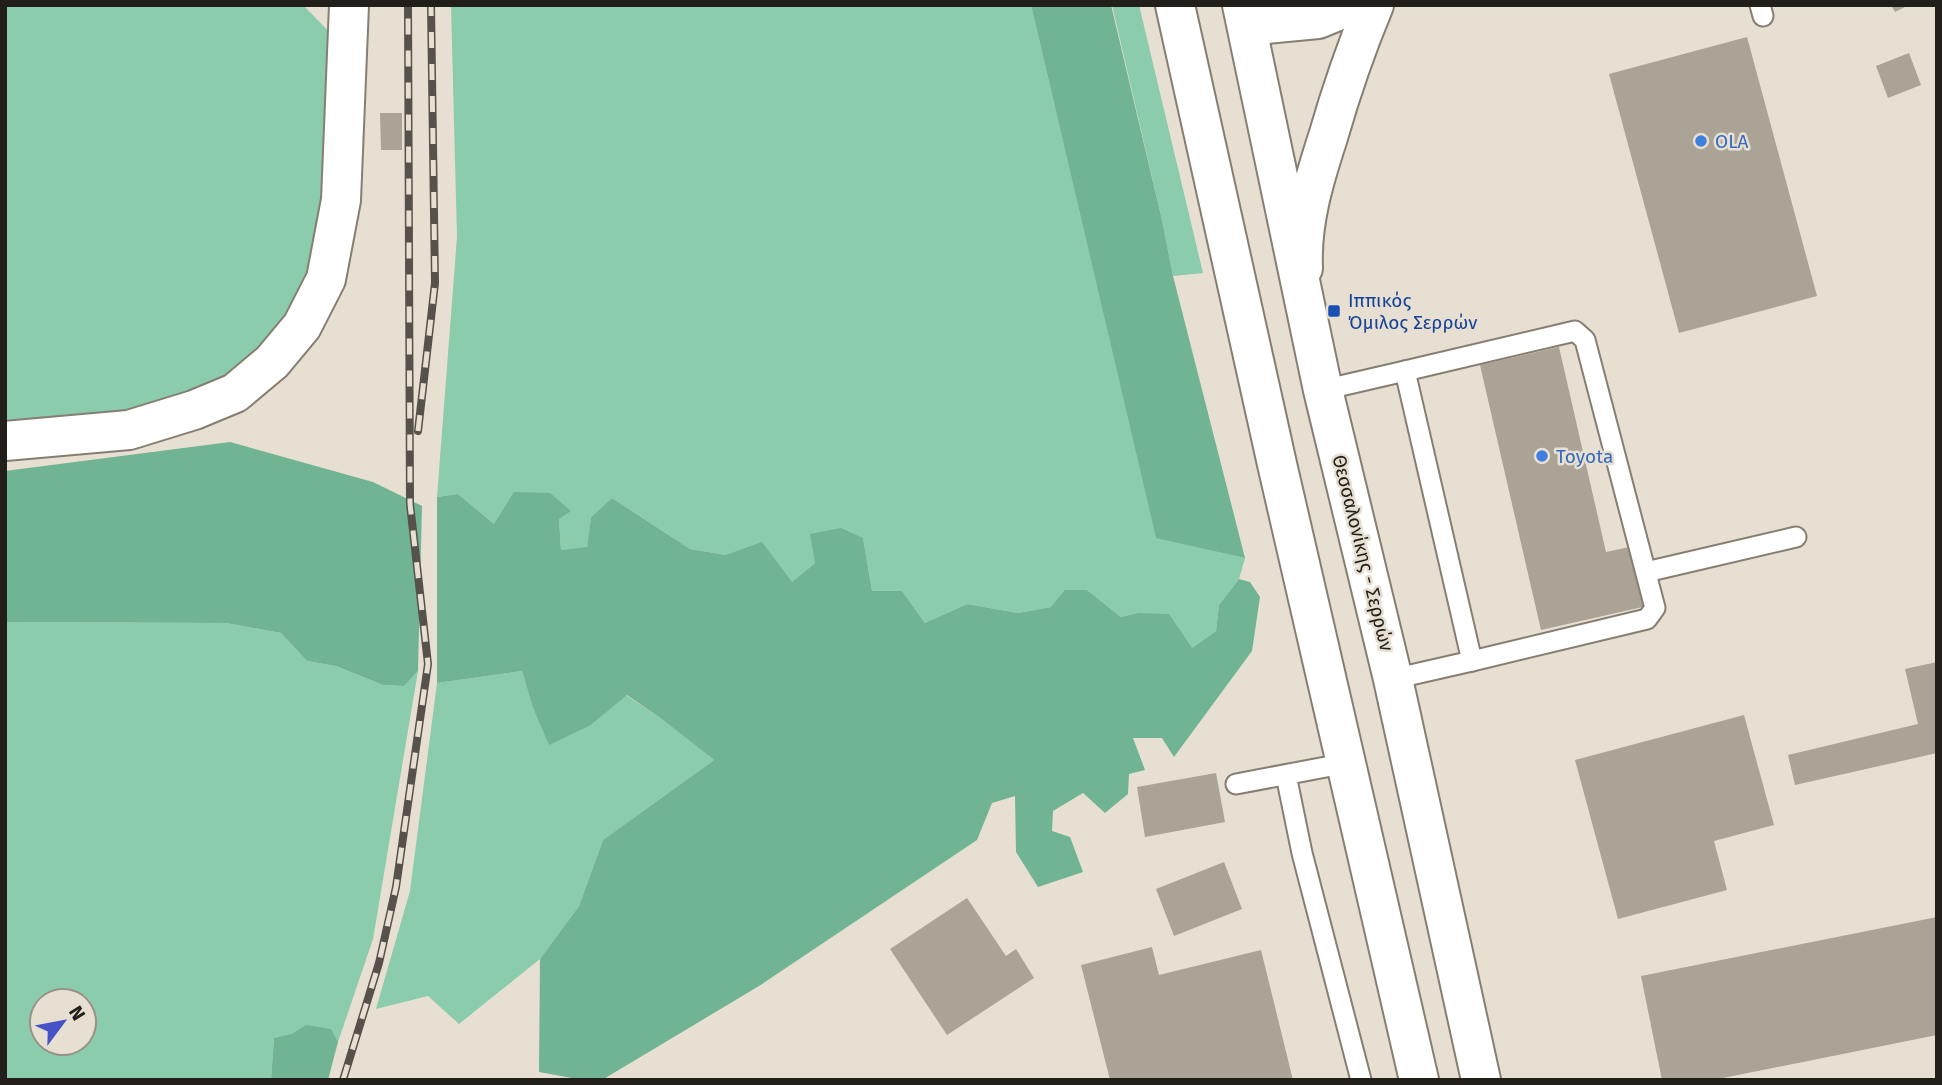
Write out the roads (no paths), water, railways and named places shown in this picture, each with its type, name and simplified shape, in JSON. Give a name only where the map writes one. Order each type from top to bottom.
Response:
[{"type":"main road","points":[[5,441],[129,430],[194,410],[234,393],[272,362],[302,326],[327,279],[341,200],[349,5]]},
{"type":"main road","points":[[1175,5],[1347,763],[1414,1079]]},
{"type":"main road","points":[[1245,16],[1318,19],[1352,5]]},
{"type":"main road","points":[[1304,301],[1302,248],[1310,198],[1349,68],[1374,5]]},
{"type":"main road","name":"Θεσσαλονίκης - Σερρών","points":[[1245,16],[1323,390],[1393,679],[1481,1080]]},
{"type":"lane","points":[[1323,390],[1575,331],[1585,340],[1655,608],[1647,619],[1393,679]]},
{"type":"lane","points":[[1405,371],[1472,661]]},
{"type":"lane","points":[[1646,572],[1796,537]]},
{"type":"lane","points":[[1236,785],[1347,763]]},
{"type":"lane","points":[[1286,775],[1302,853],[1361,1080]]},
{"type":"railway","points":[[343,1080],[379,963],[396,887],[428,664],[410,504],[408,5]]},
{"type":"railway","points":[[418,431],[435,283],[431,5]]},
{"type":"place","name":"OLA","points":[[1701,141]]},
{"type":"place","name":"Ιππικός Όμιλος Σερρών","points":[[1334,311]]},
{"type":"place","name":"Toyota","points":[[1542,456]]}]
